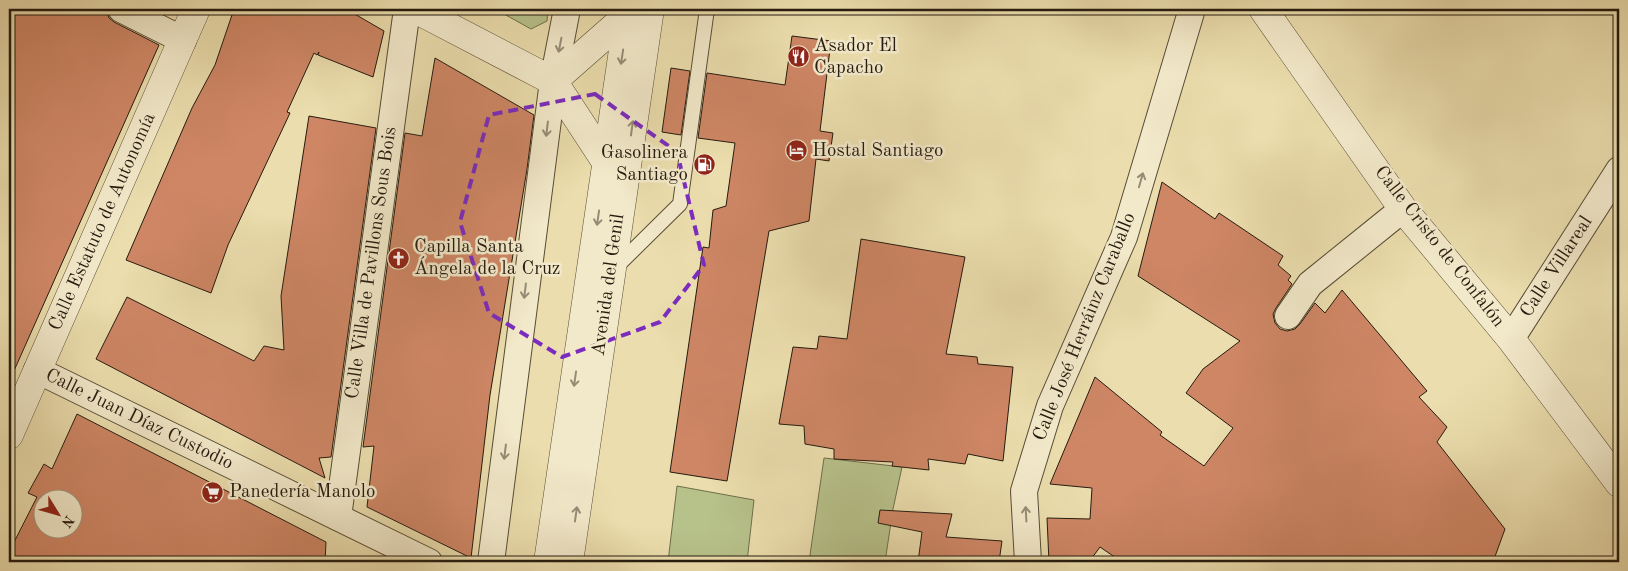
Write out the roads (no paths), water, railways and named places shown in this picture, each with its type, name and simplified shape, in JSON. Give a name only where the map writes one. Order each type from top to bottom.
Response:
[{"type":"street","points":[[121,9],[183,40]]},
{"type":"street","name":"Calle Estatuto de Autonomía","points":[[9,435],[196,9]]},
{"type":"street","name":"Calle Villa de Pavillons Sous Bois","points":[[338,517],[407,9]]},
{"type":"street","points":[[415,9],[553,81],[606,162]]},
{"type":"street","points":[[491,562],[553,81],[567,9]]},
{"type":"street","name":"Calle José Herráinz Caraballo","points":[[1028,562],[1024,491],[1050,406],[1124,237],[1192,9]]},
{"type":"street","name":"Calle Cristo de Confalón","points":[[1263,9],[1404,209],[1511,339],[1619,483]]},
{"type":"street","points":[[553,81],[636,11]]},
{"type":"street","name":"Avenida del Genil","points":[[569,562],[610,272],[636,11]]},
{"type":"street","name":"Avenida del Genil","points":[[548,562],[606,162],[636,11]]},
{"type":"street","name":"Calle Villareal","points":[[1511,339],[1619,170]]},
{"type":"street","points":[[1288,316],[1310,284],[1404,209]]},
{"type":"street","name":"Calle Juan Díaz Custodio","points":[[38,370],[429,562]]},
{"type":"lane","points":[[610,272],[680,204],[707,9]]},
{"type":"place","name":"Asador El Capacho","points":[[798,57]]},
{"type":"place","name":"Hostal Santiago","points":[[796,151]]},
{"type":"place","name":"Gasolinera Santiago","points":[[704,164]]},
{"type":"place","name":"Capilla Santa Ángela de la Cruz","points":[[398,258]]},
{"type":"place","name":"Panedería Manolo","points":[[213,492]]}]
